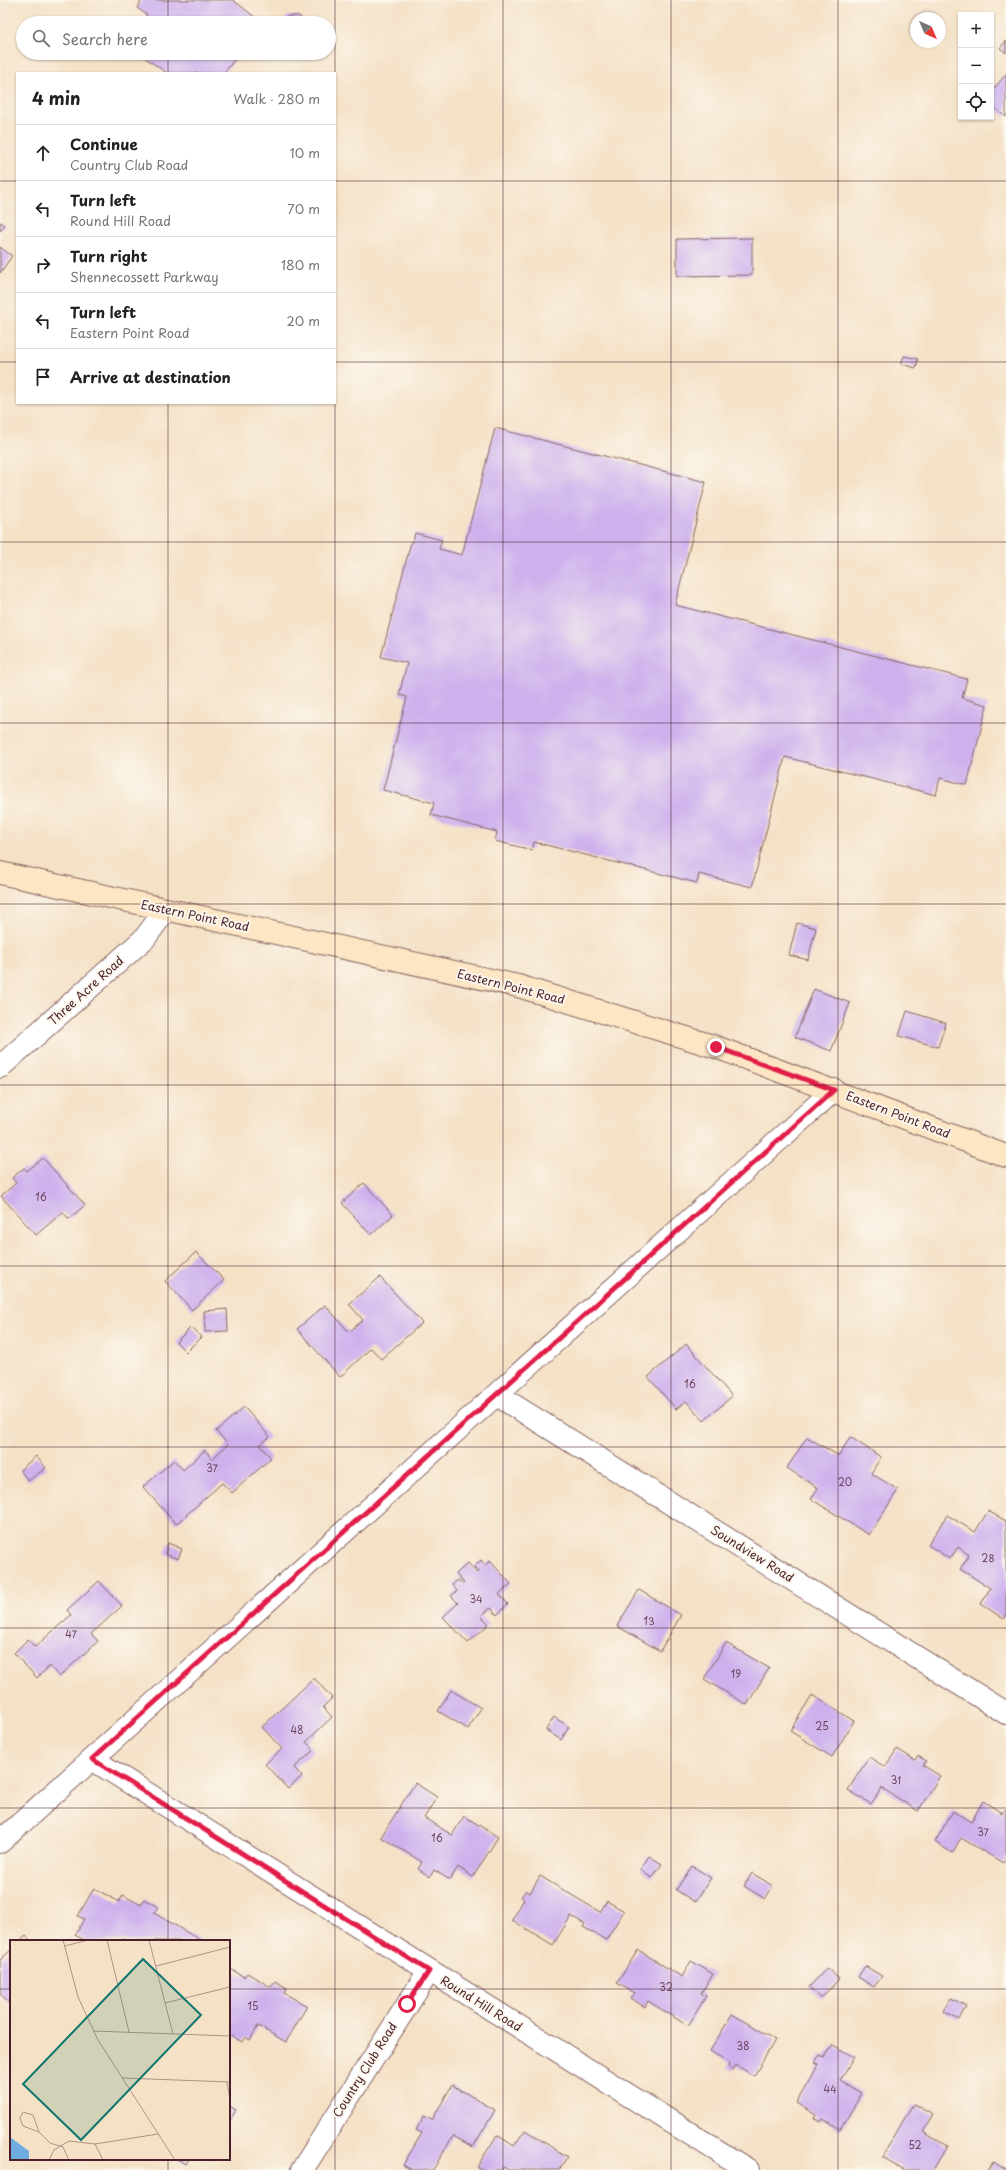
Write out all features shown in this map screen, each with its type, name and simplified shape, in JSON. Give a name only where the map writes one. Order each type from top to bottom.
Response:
[{"type":"main road","name":"Eastern Point Road","points":[[0,873],[518,986],[716,1047],[834,1090],[1006,1156]]},
{"type":"street","name":"Three Acre Road","points":[[0,1067],[145,938],[166,909]]},
{"type":"street","points":[[0,1842],[834,1090]]},
{"type":"street","name":"Soundview Road","points":[[497,1395],[1006,1713]]},
{"type":"street","name":"Round Hill Road","points":[[92,1759],[748,2170]]},
{"type":"street","name":"Country Club Road","points":[[302,2170],[429,1971]]},
{"type":"building","points":[[142,0],[233,0],[253,16],[146,16],[137,8]]},
{"type":"building","points":[[1006,41],[1006,53],[1000,48]]},
{"type":"building","points":[[148,60],[234,60],[225,72],[166,72]]},
{"type":"building","points":[[1006,74],[1006,117],[994,107],[994,88]]},
{"type":"building","points":[[0,222],[5,225],[0,231]]},
{"type":"building","points":[[752,238],[752,275],[677,276],[677,239]]},
{"type":"building","points":[[0,247],[12,256],[0,273]]},
{"type":"building","points":[[904,356],[918,359],[916,368],[901,364]]},
{"type":"building","points":[[495,428],[706,482],[675,605],[967,679],[962,698],[987,705],[967,785],[940,778],[936,795],[785,757],[752,887],[699,874],[697,883],[534,842],[532,850],[495,841],[497,832],[431,815],[434,803],[383,790],[407,697],[399,695],[407,663],[381,657],[411,542],[413,542],[415,533],[442,540],[439,549],[462,555]]},
{"type":"building","points":[[797,923],[816,928],[808,960],[789,955]]},
{"type":"building","points":[[814,989],[850,1003],[831,1051],[795,1037]]},
{"type":"building","points":[[907,1011],[946,1023],[938,1047],[899,1036]]},
{"type":"building","points":[[43,1158],[85,1205],[69,1219],[63,1212],[36,1235],[1,1196],[16,1183],[12,1178],[24,1168],[27,1171]]},
{"type":"building","points":[[364,1183],[393,1215],[371,1235],[342,1203]]},
{"type":"building","points":[[196,1252],[224,1280],[192,1310],[165,1281]]},
{"type":"building","points":[[380,1277],[422,1323],[381,1359],[371,1348],[340,1377],[297,1329],[325,1305],[349,1332],[363,1320],[349,1304]]},
{"type":"building","points":[[227,1309],[228,1331],[205,1332],[204,1311]]},
{"type":"building","points":[[191,1327],[201,1337],[186,1352],[176,1342]]},
{"type":"building","points":[[686,1344],[732,1396],[704,1421],[686,1401],[676,1409],[648,1377]]},
{"type":"building","points":[[244,1407],[270,1437],[260,1445],[271,1458],[232,1493],[222,1483],[176,1524],[143,1487],[174,1460],[183,1470],[205,1450],[212,1459],[228,1444],[216,1431]]},
{"type":"building","points":[[807,1437],[839,1456],[850,1437],[881,1457],[871,1473],[898,1490],[869,1535],[811,1499],[818,1488],[787,1468]]},
{"type":"building","points":[[36,1456],[46,1468],[28,1481],[20,1470]]},
{"type":"building","points":[[988,1511],[1006,1521],[1006,1616],[1004,1619],[981,1604],[990,1588],[960,1569],[969,1555],[958,1547],[950,1559],[928,1545],[947,1515],[975,1532]]},
{"type":"building","points":[[168,1543],[182,1549],[178,1559],[165,1554]]},
{"type":"building","points":[[481,1560],[485,1565],[490,1561],[511,1584],[499,1594],[508,1604],[497,1615],[491,1608],[481,1616],[489,1624],[468,1643],[443,1617],[458,1603],[451,1596],[457,1591],[452,1585],[458,1580],[462,1584],[464,1583],[456,1574],[468,1563],[477,1573],[478,1571],[474,1567]]},
{"type":"building","points":[[99,1581],[122,1606],[91,1634],[98,1641],[59,1677],[50,1666],[37,1678],[14,1653],[28,1639],[35,1647],[71,1615],[67,1610]]},
{"type":"building","points":[[639,1590],[681,1615],[660,1651],[617,1626]]},
{"type":"building","points":[[726,1643],[769,1668],[747,1705],[704,1679]]},
{"type":"building","points":[[314,1678],[332,1698],[323,1707],[332,1717],[306,1742],[314,1750],[294,1768],[302,1776],[288,1789],[265,1764],[282,1749],[262,1727]]},
{"type":"building","points":[[451,1690],[481,1708],[468,1729],[438,1711]]},
{"type":"building","points":[[812,1695],[854,1721],[832,1757],[790,1731]]},
{"type":"building","points":[[554,1717],[569,1727],[561,1740],[546,1730]]},
{"type":"building","points":[[897,1749],[915,1760],[918,1756],[926,1761],[923,1765],[940,1776],[918,1811],[882,1788],[871,1804],[848,1790],[869,1757],[885,1767]]},
{"type":"building","points":[[415,1783],[437,1797],[424,1818],[452,1835],[464,1816],[498,1837],[473,1877],[458,1867],[450,1880],[434,1870],[430,1877],[418,1869],[422,1862],[381,1837]]},
{"type":"building","points":[[983,1801],[1002,1813],[1004,1809],[1006,1810],[1006,1858],[1003,1863],[961,1838],[952,1853],[935,1842],[953,1811],[971,1822]]},
{"type":"building","points":[[649,1856],[662,1864],[652,1878],[640,1870]]},
{"type":"building","points":[[692,1866],[711,1878],[695,1902],[676,1890]]},
{"type":"building","points":[[752,1873],[773,1886],[765,1899],[744,1886]]},
{"type":"building","points":[[540,1876],[600,1912],[607,1901],[624,1911],[606,1940],[583,1927],[585,1924],[571,1916],[553,1945],[512,1920],[524,1899],[521,1897],[526,1890],[530,1893]]},
{"type":"building","points":[[94,1888],[119,1902],[123,1895],[141,1905],[144,1899],[158,1907],[154,1913],[200,1940],[84,1940],[75,1935],[84,1919],[78,1916]]},
{"type":"building","points":[[26,1936],[30,1940],[21,1940]]},
{"type":"building","points":[[638,1950],[682,1977],[691,1961],[713,1974],[701,1993],[706,1996],[688,2026],[648,2001],[645,2007],[630,1998],[634,1993],[617,1983]]},
{"type":"building","points":[[10,1951],[10,2004],[0,1993],[0,1960]]},
{"type":"building","points":[[865,1966],[882,1976],[874,1987],[858,1977]]},
{"type":"building","points":[[827,1968],[839,1979],[821,1998],[809,1987]]},
{"type":"building","points":[[230,1969],[244,1977],[247,1973],[271,1987],[275,1981],[287,1988],[284,1993],[307,2006],[286,2042],[258,2026],[250,2040],[245,2037],[242,2042],[230,2035]]},
{"type":"building","points":[[951,1998],[966,2006],[959,2020],[943,2011]]},
{"type":"building","points":[[732,2014],[775,2040],[754,2076],[736,2065],[733,2070],[728,2067],[730,2063],[710,2051]]},
{"type":"building","points":[[833,2045],[854,2057],[840,2080],[862,2093],[840,2130],[823,2119],[821,2122],[814,2118],[816,2115],[796,2103],[819,2064],[815,2062],[820,2055],[824,2058]]},
{"type":"building","points":[[452,2085],[495,2110],[473,2147],[453,2136],[433,2170],[412,2170],[403,2165],[422,2133],[416,2130],[424,2116],[432,2120]]},
{"type":"building","points":[[913,2104],[933,2115],[923,2132],[947,2146],[933,2170],[905,2170],[882,2157]]},
{"type":"building","points":[[230,2107],[236,2110],[230,2120]]},
{"type":"building","points":[[525,2130],[567,2157],[559,2170],[508,2170],[503,2167],[502,2170],[483,2170],[477,2167],[497,2135],[514,2146]]},
{"type":"building","points":[[179,2160],[188,2160],[186,2164]]},
{"type":"building","points":[[994,2161],[1006,2169],[1006,2170],[989,2170]]},
{"type":"route","points":[[407,2004],[429,1971],[92,1759],[834,1090],[716,1047]]}]
